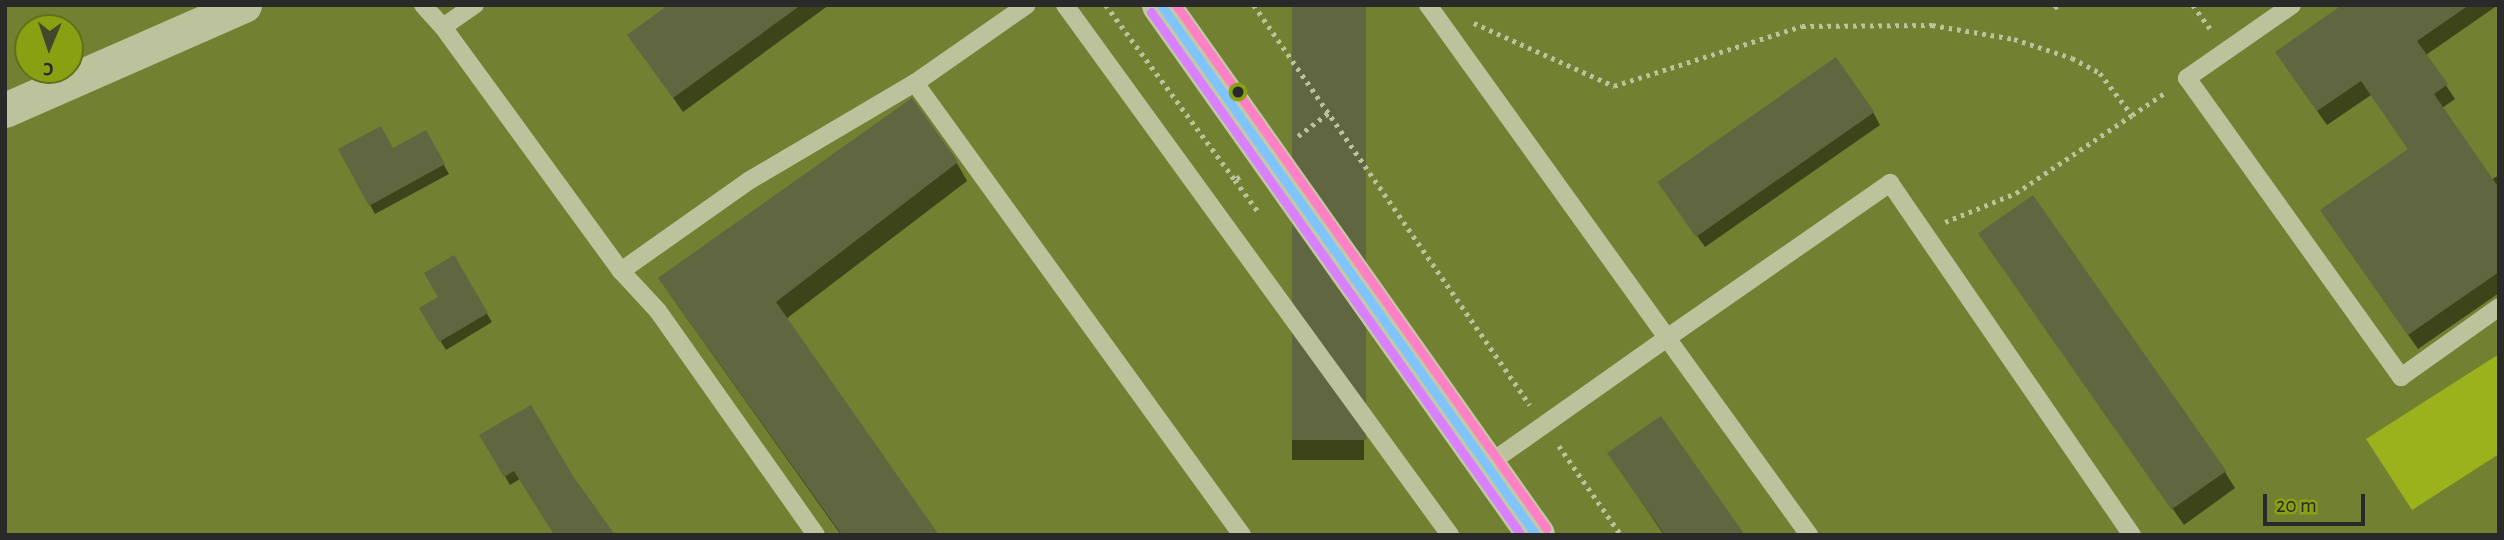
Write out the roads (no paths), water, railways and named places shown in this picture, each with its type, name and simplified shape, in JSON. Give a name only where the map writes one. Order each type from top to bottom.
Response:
[{"type":"main road","points":[[1161,5],[1536,535]]},
{"type":"street","points":[[5,110],[244,5]]},
{"type":"lane","points":[[423,5],[443,27],[621,271],[658,311],[816,535]]},
{"type":"lane","points":[[443,27],[475,5]]},
{"type":"lane","points":[[621,271],[750,180],[915,83],[1027,5]]},
{"type":"lane","points":[[1065,5],[1451,535]]},
{"type":"lane","points":[[1429,5],[1809,535]]},
{"type":"lane","points":[[2292,5],[2187,78],[2401,377],[2499,307]]},
{"type":"lane","points":[[915,83],[1242,535]]},
{"type":"lane","points":[[1487,465],[1890,183],[2132,535]]}]
